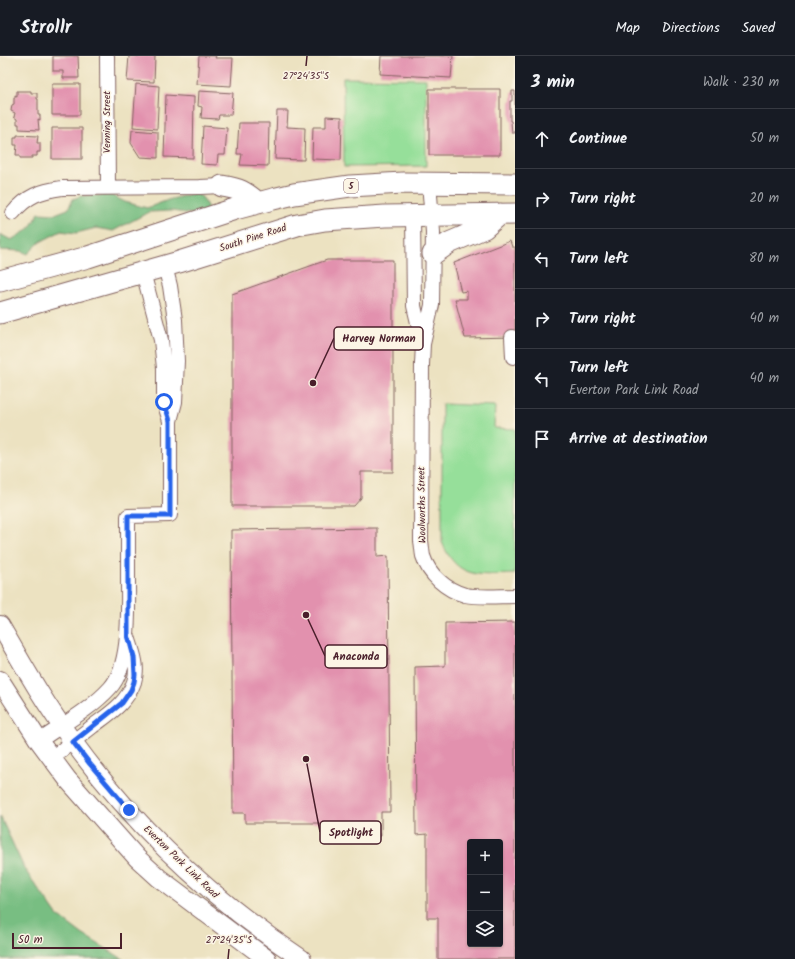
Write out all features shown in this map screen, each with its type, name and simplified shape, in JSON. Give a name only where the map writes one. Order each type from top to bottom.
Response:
[{"type":"highway","name":"5","points":[[0,281],[88,257],[200,220],[294,194],[350,186],[403,183],[515,184]]},
{"type":"highway","points":[[222,186],[238,189],[258,203]]},
{"type":"highway","points":[[433,254],[449,243],[484,228],[508,214]]},
{"type":"highway","name":"South Pine Road","points":[[0,313],[172,264],[297,225],[349,218],[508,214]]},
{"type":"highway","points":[[160,234],[163,245],[172,264]]},
{"type":"main road","name":"Everton Park Link Road","points":[[0,625],[40,693],[73,742],[129,810],[168,852],[239,915],[302,959]]},
{"type":"main road","name":"Everton Park Link Road","points":[[0,680],[51,758],[68,780],[137,858],[159,878],[267,959]]},
{"type":"street","name":"Venning Street","points":[[107,56],[108,187]]},
{"type":"street","name":"Woolworths Street","points":[[423,344],[414,306],[423,215],[430,183]]},
{"type":"street","points":[[13,213],[21,203],[39,193],[62,188],[222,186]]},
{"type":"street","name":"Woolworths Street","points":[[423,215],[433,254],[432,305],[423,344],[421,456],[421,541],[423,556],[428,568],[435,577],[456,592],[472,596],[515,596]]},
{"type":"street","points":[[39,741],[82,711],[111,687],[120,671],[128,635],[128,516],[170,516],[170,421],[175,402],[177,361],[175,320],[170,286],[172,264]]},
{"type":"street","points":[[143,272],[161,340],[164,368],[164,402],[170,421]]},
{"type":"street","points":[[512,337],[513,357],[515,356]]},
{"type":"street","points":[[51,758],[122,703],[131,690],[134,682],[135,666],[128,635]]},
{"type":"green space","points":[[343,78],[426,79],[426,166],[344,167]]},
{"type":"green space","points":[[195,193],[202,197],[209,210],[192,214],[172,211],[149,212],[113,231],[96,228],[76,233],[61,231],[40,242],[28,254],[21,251],[0,250],[0,234],[11,240],[29,229],[39,213],[55,214],[68,209],[73,199],[81,196],[111,195],[125,202],[147,208],[168,200]]},
{"type":"green space","points":[[442,404],[495,406],[494,428],[515,429],[515,574],[491,575],[471,573],[462,569],[455,563],[448,554],[442,542]]},
{"type":"green space","points":[[0,816],[25,870],[57,915],[82,934],[123,959],[0,959]]},
{"type":"building","points":[[53,56],[78,56],[79,78],[63,78],[63,71],[53,71]]},
{"type":"building","points":[[129,56],[155,56],[154,82],[127,81]]},
{"type":"building","points":[[199,56],[233,58],[231,86],[197,84]]},
{"type":"building","points":[[381,56],[453,56],[451,78],[380,74]]},
{"type":"building","points":[[52,84],[80,84],[80,115],[52,115]]},
{"type":"building","points":[[136,84],[159,86],[157,129],[133,127]]},
{"type":"building","points":[[429,89],[500,89],[500,155],[429,155]]},
{"type":"building","points":[[17,91],[31,91],[31,93],[37,93],[38,115],[40,115],[40,120],[38,119],[39,130],[19,129],[17,119],[14,117],[15,113],[11,111],[12,105],[14,104],[15,95],[17,96]]},
{"type":"building","points":[[199,91],[233,93],[231,115],[219,115],[218,119],[201,118],[202,107],[198,106]]},
{"type":"building","points":[[512,91],[515,91],[515,133],[512,133],[510,121],[510,101],[512,101]]},
{"type":"building","points":[[166,95],[194,97],[193,158],[164,157]]},
{"type":"building","points":[[277,111],[288,111],[287,127],[305,128],[304,160],[275,159]]},
{"type":"building","points":[[326,116],[342,117],[341,160],[312,159],[313,127],[326,127]]},
{"type":"building","points":[[239,123],[269,123],[268,166],[240,165],[242,154],[237,154]]},
{"type":"building","points":[[203,126],[227,128],[225,155],[218,155],[217,165],[201,164]]},
{"type":"building","points":[[52,128],[82,128],[82,159],[52,159]]},
{"type":"building","points":[[132,130],[158,132],[158,158],[140,157],[131,143]]},
{"type":"building","points":[[17,135],[38,136],[37,143],[40,143],[40,152],[37,152],[37,156],[32,156],[32,158],[20,158],[20,155],[16,155],[17,145],[14,145],[14,137],[17,137]]},
{"type":"building","points":[[510,241],[512,247],[515,247],[515,337],[465,338],[455,299],[467,299],[467,291],[461,292],[454,263]]},
{"type":"building","points":[[327,260],[393,260],[393,472],[361,472],[361,498],[354,506],[232,506],[232,294]]},
{"type":"building","points":[[377,528],[377,557],[388,556],[390,812],[381,812],[381,836],[329,836],[329,823],[245,823],[245,813],[233,813],[231,530]]},
{"type":"building","points":[[515,622],[515,959],[438,959],[438,918],[427,918],[427,834],[416,835],[415,667],[445,666],[445,623]]},
{"type":"place","name":"Harvey Norman","points":[[313,383]]},
{"type":"place","name":"Anaconda","points":[[306,615]]},
{"type":"place","name":"Spotlight","points":[[306,759]]},
{"type":"route","points":[[129,810],[73,742],[122,703],[134,682],[134,657],[128,635],[128,516],[170,516],[170,421],[164,402]]}]
